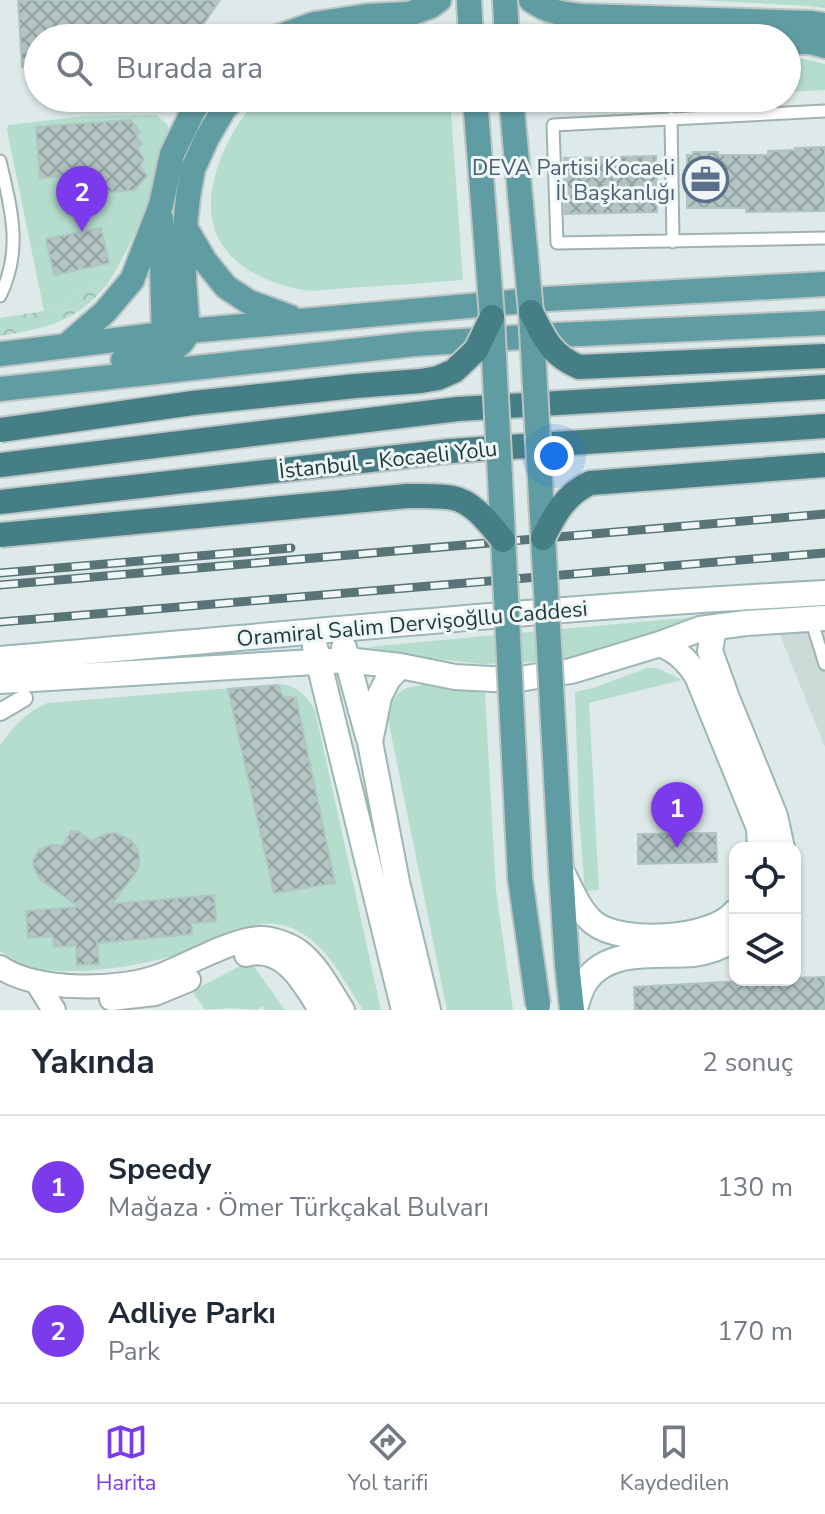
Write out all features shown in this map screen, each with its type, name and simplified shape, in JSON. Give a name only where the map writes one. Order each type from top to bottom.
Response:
[{"type":"highway","points":[[531,312],[549,347],[564,360],[579,367],[825,356]]},
{"type":"highway","points":[[0,430],[193,403],[438,378],[454,371],[476,350],[492,317]]},
{"type":"highway","points":[[0,465],[458,409],[825,387]]},
{"type":"highway","name":"İstanbul - Kocaeli Yolu","points":[[0,502],[450,451],[825,426]]},
{"type":"highway","points":[[543,538],[565,500],[590,483],[825,465]]},
{"type":"highway","points":[[0,535],[407,496],[456,498],[469,505],[503,540]]},
{"type":"main road","points":[[314,24],[367,16],[409,14],[439,0]]},
{"type":"main road","points":[[469,0],[470,24]]},
{"type":"main road","points":[[505,0],[506,24]]},
{"type":"main road","points":[[531,0],[542,8],[558,13],[583,16],[825,25]]},
{"type":"main road","points":[[801,42],[825,46]]},
{"type":"main road","points":[[67,345],[105,312],[132,280],[161,205],[172,154],[193,112]]},
{"type":"main road","points":[[191,368],[174,365],[167,359],[184,280],[185,227],[193,169],[222,112]]},
{"type":"main road","points":[[476,112],[492,317],[520,878],[538,1008]]},
{"type":"main road","points":[[512,112],[531,312],[561,870],[573,1010]]},
{"type":"main road","points":[[161,205],[172,339]]},
{"type":"main road","points":[[185,227],[205,261],[226,287],[249,302],[299,320]]},
{"type":"main road","points":[[0,354],[67,345],[172,339],[299,320],[546,299],[825,284]]},
{"type":"main road","points":[[0,389],[415,344],[825,323]]},
{"type":"main road","points":[[0,373],[149,357],[172,339]]},
{"type":"main road","name":"Oramiral Salim Dervişoğllu Caddesi","points":[[0,659],[432,620],[658,602],[825,593]]},
{"type":"main road","points":[[720,626],[713,633],[710,651],[727,698],[764,831]]},
{"type":"main road","name":"Oramiral Salim Dervişoğllu Caddesi","points":[[0,681],[347,660],[455,677],[512,680],[571,671],[700,629],[720,626],[819,626]]},
{"type":"main road","points":[[340,629],[370,742],[397,882],[428,1010]]},
{"type":"main road","points":[[311,632],[404,1010]]},
{"type":"main road","points":[[660,644],[676,651],[692,667],[764,831]]},
{"type":"main road","points":[[370,742],[379,697],[388,679],[400,666]]},
{"type":"main road","points":[[561,870],[591,921],[621,935],[687,935],[709,929],[730,919],[734,914]]},
{"type":"main road","points":[[573,1010],[585,981],[605,965],[622,958],[694,954],[729,942]]},
{"type":"street","points":[[0,712],[24,698]]},
{"type":"street","points":[[0,967],[45,996],[75,987],[158,977],[234,944],[259,938],[281,942],[299,951],[314,966],[343,1010]]},
{"type":"street","points":[[0,983],[30,994],[108,1000],[155,994],[252,953],[270,955],[284,962],[298,976],[320,1010]]},
{"type":"lane","points":[[825,111],[553,125],[557,243],[825,238]]},
{"type":"lane","points":[[671,118],[673,242]]},
{"type":"lane","points":[[0,161],[10,212],[13,251],[10,276],[0,296]]},
{"type":"lane","points":[[819,626],[825,664]]},
{"type":"shaded area","points":[[825,627],[825,747],[778,630]]},
{"type":"green space","points":[[697,0],[825,0],[825,8],[809,6]]},
{"type":"green space","points":[[801,59],[825,64],[825,90],[801,91]]},
{"type":"green space","points":[[247,112],[451,112],[463,280],[308,291],[265,279],[240,264],[221,244],[215,231],[211,201],[220,160]]},
{"type":"green space","points":[[156,115],[167,124],[167,149],[143,215],[117,269],[109,282],[90,284],[59,306],[44,311],[8,125],[86,116]]},
{"type":"green space","points":[[109,282],[73,315],[47,326],[0,336],[0,318],[44,311],[59,306],[90,284]]},
{"type":"green space","points":[[770,610],[684,623],[614,648],[553,661],[482,664],[410,656],[367,647]]},
{"type":"green space","points":[[647,668],[657,668],[682,680],[589,703],[599,890],[585,891],[575,692]]},
{"type":"green space","points":[[282,684],[301,693],[315,710],[381,1010],[363,1010],[319,946],[298,931],[284,926],[256,925],[170,957],[104,969],[38,969],[20,964],[0,951],[0,745],[20,721],[47,703]]},
{"type":"green space","points":[[423,685],[485,693],[496,890],[513,1010],[447,1010],[387,714],[399,692]]},
{"type":"green space","points":[[250,961],[285,1010],[265,1010],[263,1006],[256,1010],[205,1010],[192,991]]},
{"type":"building","points":[[18,0],[220,0],[204,24],[24,24],[22,67]]},
{"type":"building","points":[[131,120],[140,132],[136,135],[142,144],[137,148],[144,159],[140,166],[147,176],[135,190],[96,193],[95,173],[40,178],[36,127]]},
{"type":"building","points":[[825,147],[825,211],[746,212],[746,208],[687,208],[687,155],[693,155],[693,152],[768,155],[768,151]]},
{"type":"building","points":[[656,156],[657,212],[565,214],[564,158]]},
{"type":"building","points":[[101,228],[109,263],[54,275],[46,239]]},
{"type":"building","points":[[278,685],[283,697],[296,698],[335,883],[274,893],[228,689]]},
{"type":"building","points":[[71,831],[79,832],[91,841],[115,833],[131,840],[136,847],[139,864],[136,872],[112,904],[214,895],[216,921],[191,923],[192,934],[97,943],[99,964],[77,965],[76,945],[54,947],[53,936],[28,938],[26,911],[79,907],[40,879],[33,861],[39,850],[51,845],[63,845]]},
{"type":"building","points":[[716,833],[717,862],[638,864],[638,834]]},
{"type":"building","points":[[825,977],[825,1010],[635,1010],[634,987],[729,982],[729,986],[801,986],[801,978]]},
{"type":"railway","points":[[0,585],[825,514]]},
{"type":"railway","points":[[0,573],[291,548]]},
{"type":"railway","points":[[0,622],[825,553]]},
{"type":"place","name":"DEVA Partisi Kocaeli İl Başkanlığı","points":[[706,180]]},
{"type":"place","name":"Adliye Parkı","points":[[82,232]]},
{"type":"place","name":"Speedy","points":[[677,848]]}]
